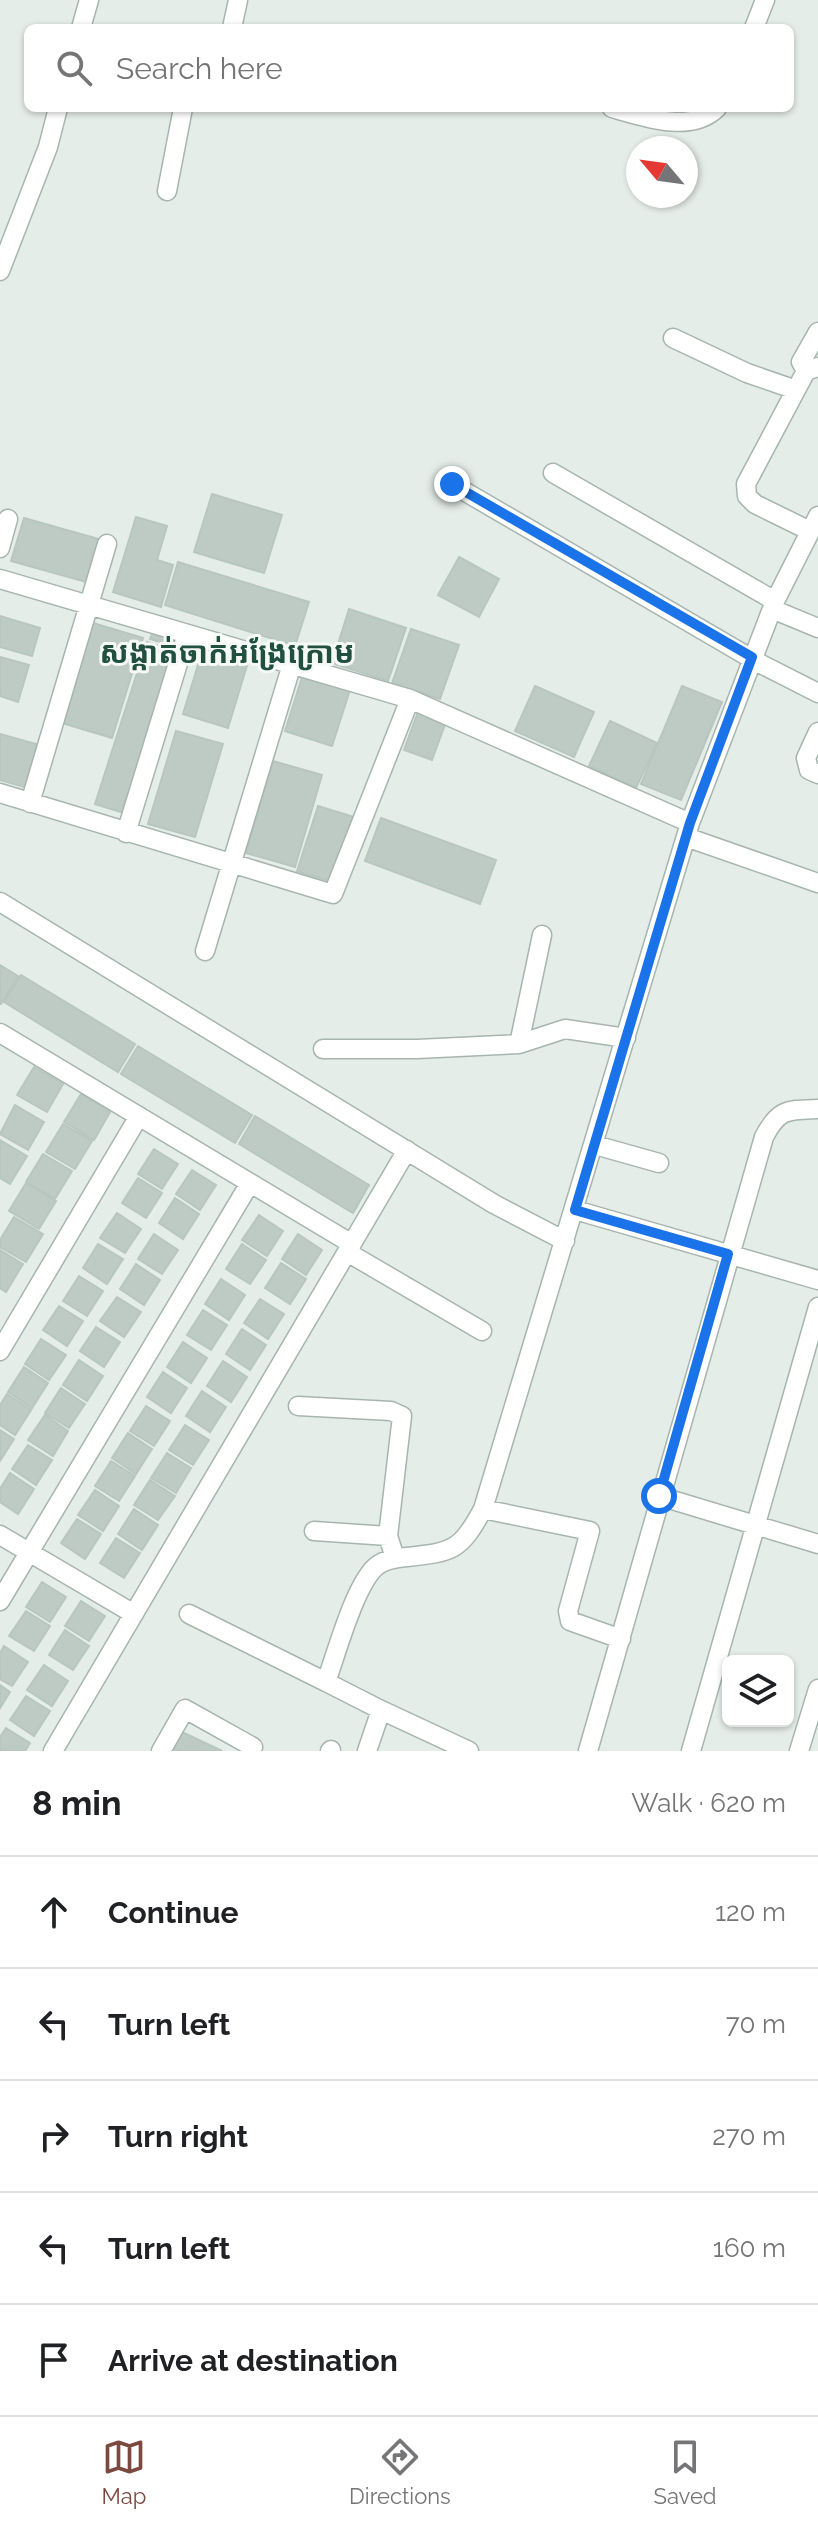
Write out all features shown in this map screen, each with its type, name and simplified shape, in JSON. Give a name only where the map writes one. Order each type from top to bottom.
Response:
[{"type":"street","points":[[82,24],[89,0]]},
{"type":"street","points":[[233,24],[238,0]]},
{"type":"street","points":[[756,24],[765,0]]},
{"type":"street","points":[[0,271],[48,147],[57,112]]},
{"type":"street","points":[[167,191],[182,112]]},
{"type":"street","points":[[633,112],[689,123],[706,118],[713,112]]},
{"type":"street","points":[[326,1682],[365,1581],[377,1566],[395,1558],[448,1552],[469,1535],[483,1509],[688,830],[773,605],[815,525],[755,504],[747,496],[746,484],[796,390],[812,369],[801,362],[818,332]]},
{"type":"street","points":[[673,338],[747,373],[796,390]]},
{"type":"street","points":[[553,473],[773,605],[818,628]]},
{"type":"street","points":[[452,484],[818,693]]},
{"type":"street","points":[[0,548],[8,519]]},
{"type":"street","points":[[30,803],[107,544]]},
{"type":"street","points":[[0,579],[410,699],[688,830],[818,883]]},
{"type":"street","points":[[126,833],[187,634]]},
{"type":"street","points":[[205,951],[292,664]]},
{"type":"street","points":[[0,793],[333,894],[410,699]]},
{"type":"street","points":[[818,732],[806,758],[809,770],[818,774]]},
{"type":"street","points":[[0,902],[407,1150],[565,1241]]},
{"type":"street","points":[[519,1044],[542,935]]},
{"type":"street","points":[[323,1049],[519,1044],[565,1029],[626,1038]]},
{"type":"street","points":[[0,1033],[250,1183],[482,1331]]},
{"type":"street","points":[[588,1751],[764,1137],[774,1119],[792,1110],[818,1109]]},
{"type":"street","points":[[0,1351],[139,1116]]},
{"type":"street","points":[[595,1145],[659,1163]]},
{"type":"street","points":[[53,1751],[407,1150]]},
{"type":"street","points":[[0,1601],[250,1183]]},
{"type":"street","points":[[575,1210],[818,1280]]},
{"type":"street","points":[[691,1751],[818,1307]]},
{"type":"street","points":[[298,1406],[391,1411],[402,1416],[388,1536],[395,1558]]},
{"type":"street","points":[[659,1496],[818,1544]]},
{"type":"street","points":[[483,1509],[590,1531],[568,1611],[570,1621],[621,1639]]},
{"type":"street","points":[[314,1531],[388,1536]]},
{"type":"street","points":[[0,1535],[134,1614]]},
{"type":"street","points":[[189,1614],[469,1751]]},
{"type":"street","points":[[799,1751],[818,1689]]},
{"type":"street","points":[[161,1751],[185,1709],[255,1744]]},
{"type":"street","points":[[367,1751],[381,1710]]},
{"type":"building","points":[[212,494],[282,515],[264,573],[194,552]]},
{"type":"building","points":[[136,517],[167,526],[157,560],[173,565],[161,607],[113,592]]},
{"type":"building","points":[[24,518],[102,540],[90,583],[11,561]]},
{"type":"building","points":[[459,557],[499,579],[479,617],[438,595]]},
{"type":"building","points":[[178,562],[309,602],[295,646],[165,605]]},
{"type":"building","points":[[349,609],[406,628],[388,681],[332,663]]},
{"type":"building","points":[[0,616],[40,628],[32,656],[0,647]]},
{"type":"building","points":[[93,623],[143,638],[112,738],[62,723]]},
{"type":"building","points":[[154,629],[181,638],[178,648],[150,639]]},
{"type":"building","points":[[411,629],[459,645],[440,699],[392,683]]},
{"type":"building","points":[[147,642],[179,652],[127,814],[95,804]]},
{"type":"building","points":[[204,645],[249,659],[228,728],[183,714]]},
{"type":"building","points":[[0,657],[29,665],[18,702],[0,696]]},
{"type":"building","points":[[303,674],[350,690],[332,746],[285,731]]},
{"type":"building","points":[[535,686],[594,712],[574,757],[515,731]]},
{"type":"building","points":[[682,686],[722,702],[681,800],[641,784]]},
{"type":"building","points":[[419,709],[447,719],[432,760],[404,750]]},
{"type":"building","points":[[610,721],[657,743],[636,788],[589,766]]},
{"type":"building","points":[[176,731],[223,744],[195,837],[148,824]]},
{"type":"building","points":[[0,734],[43,746],[31,789],[0,780]]},
{"type":"building","points":[[273,761],[322,775],[295,867],[246,853]]},
{"type":"building","points":[[318,806],[357,818],[336,883],[297,871]]},
{"type":"building","points":[[381,818],[496,860],[480,904],[365,861]]},
{"type":"building","points":[[0,965],[18,976],[1,1004],[0,1003]]},
{"type":"building","points":[[21,975],[135,1044],[118,1072],[4,1002]]},
{"type":"building","points":[[138,1046],[252,1115],[235,1143],[121,1074]]},
{"type":"building","points":[[34,1067],[63,1084],[47,1112],[17,1095]]},
{"type":"building","points":[[81,1094],[110,1112],[94,1140],[64,1122]]},
{"type":"building","points":[[15,1105],[44,1122],[28,1150],[0,1134]]},
{"type":"building","points":[[255,1116],[369,1185],[353,1213],[239,1144]]},
{"type":"building","points":[[63,1124],[92,1141],[75,1169],[46,1152]]},
{"type":"building","points":[[0,1140],[27,1156],[10,1184],[0,1178]]},
{"type":"building","points":[[154,1149],[178,1164],[162,1189],[138,1174]]},
{"type":"building","points":[[43,1154],[72,1171],[55,1199],[26,1182]]},
{"type":"building","points":[[192,1170],[216,1185],[200,1210],[176,1194]]},
{"type":"building","points":[[138,1178],[162,1193],[146,1218],[122,1203]]},
{"type":"building","points":[[26,1183],[56,1201],[39,1229],[9,1211]]},
{"type":"building","points":[[175,1198],[199,1214],[183,1239],[159,1223]]},
{"type":"building","points":[[117,1213],[141,1229],[125,1253],[100,1238]]},
{"type":"building","points":[[259,1215],[283,1231],[267,1256],[242,1240]]},
{"type":"building","points":[[14,1217],[43,1234],[26,1262],[0,1247],[0,1240]]},
{"type":"building","points":[[154,1234],[178,1250],[162,1274],[138,1259]]},
{"type":"building","points":[[298,1234],[322,1250],[306,1275],[282,1259]]},
{"type":"building","points":[[98,1244],[123,1259],[107,1284],[83,1268]]},
{"type":"building","points":[[242,1244],[266,1260],[250,1284],[226,1269]]},
{"type":"building","points":[[0,1250],[23,1264],[6,1292],[0,1288]]},
{"type":"building","points":[[281,1263],[306,1279],[290,1304],[265,1288]]},
{"type":"building","points":[[136,1264],[160,1280],[144,1305],[120,1289]]},
{"type":"building","points":[[79,1276],[103,1291],[87,1316],[63,1301]]},
{"type":"building","points":[[221,1279],[245,1295],[229,1320],[205,1304]]},
{"type":"building","points":[[117,1297],[141,1312],[124,1337],[100,1321]]},
{"type":"building","points":[[260,1299],[284,1314],[268,1339],[244,1323]]},
{"type":"building","points":[[59,1306],[83,1321],[67,1346],[43,1330]]},
{"type":"building","points":[[203,1310],[227,1325],[211,1350],[187,1335]]},
{"type":"building","points":[[96,1327],[120,1342],[104,1367],[80,1351]]},
{"type":"building","points":[[242,1329],[266,1345],[250,1370],[226,1354]]},
{"type":"building","points":[[41,1339],[66,1355],[49,1380],[25,1364]]},
{"type":"building","points":[[183,1342],[207,1358],[191,1383],[167,1367]]},
{"type":"building","points":[[79,1360],[103,1376],[87,1401],[63,1385]]},
{"type":"building","points":[[223,1361],[247,1377],[231,1402],[207,1386]]},
{"type":"building","points":[[24,1367],[48,1383],[32,1408],[8,1392]]},
{"type":"building","points":[[163,1372],[187,1388],[171,1413],[147,1397]]},
{"type":"building","points":[[61,1388],[85,1404],[69,1428],[45,1413]]},
{"type":"building","points":[[202,1391],[226,1407],[210,1432],[186,1416]]},
{"type":"building","points":[[7,1394],[31,1410],[15,1435],[0,1425],[0,1405]]},
{"type":"building","points":[[146,1406],[170,1421],[154,1446],[130,1431]]},
{"type":"building","points":[[45,1415],[68,1431],[53,1456],[28,1440]]},
{"type":"building","points":[[185,1425],[209,1440],[193,1465],[169,1450]]},
{"type":"building","points":[[0,1430],[14,1439],[0,1461]]},
{"type":"building","points":[[128,1433],[152,1449],[136,1474],[112,1458]]},
{"type":"building","points":[[28,1445],[52,1460],[36,1485],[12,1469]]},
{"type":"building","points":[[167,1453],[191,1468],[176,1493],[151,1478]]},
{"type":"building","points":[[111,1461],[135,1476],[119,1501],[95,1486]]},
{"type":"building","points":[[10,1473],[34,1489],[18,1514],[0,1502],[0,1489]]},
{"type":"building","points":[[150,1480],[175,1496],[158,1520],[134,1505]]},
{"type":"building","points":[[95,1490],[119,1506],[103,1531],[78,1515]]},
{"type":"building","points":[[134,1509],[158,1525],[142,1550],[118,1534]]},
{"type":"building","points":[[77,1519],[101,1534],[85,1559],[61,1543]]},
{"type":"building","points":[[116,1538],[140,1553],[124,1578],[100,1563]]},
{"type":"building","points":[[42,1582],[66,1597],[50,1622],[26,1607]]},
{"type":"building","points":[[81,1601],[105,1616],[89,1641],[65,1626]]},
{"type":"building","points":[[26,1611],[50,1626],[34,1651],[9,1636]]},
{"type":"building","points":[[65,1630],[89,1646],[73,1670],[49,1655]]},
{"type":"building","points":[[4,1646],[28,1662],[12,1686],[0,1679],[0,1653]]},
{"type":"building","points":[[44,1665],[68,1681],[52,1706],[27,1690]]},
{"type":"building","points":[[0,1685],[10,1692],[0,1708]]},
{"type":"building","points":[[26,1696],[50,1711],[34,1736],[10,1720]]},
{"type":"building","points":[[6,1728],[30,1743],[25,1751],[0,1751],[0,1737]]},
{"type":"building","points":[[182,1732],[222,1751],[172,1751]]},
{"type":"district","name":"សង្កាត់ចាក់អង្រែក្រោម","points":[[227,652]]},
{"type":"route","points":[[452,484],[752,657],[690,823],[575,1210],[728,1254],[659,1496]]}]
